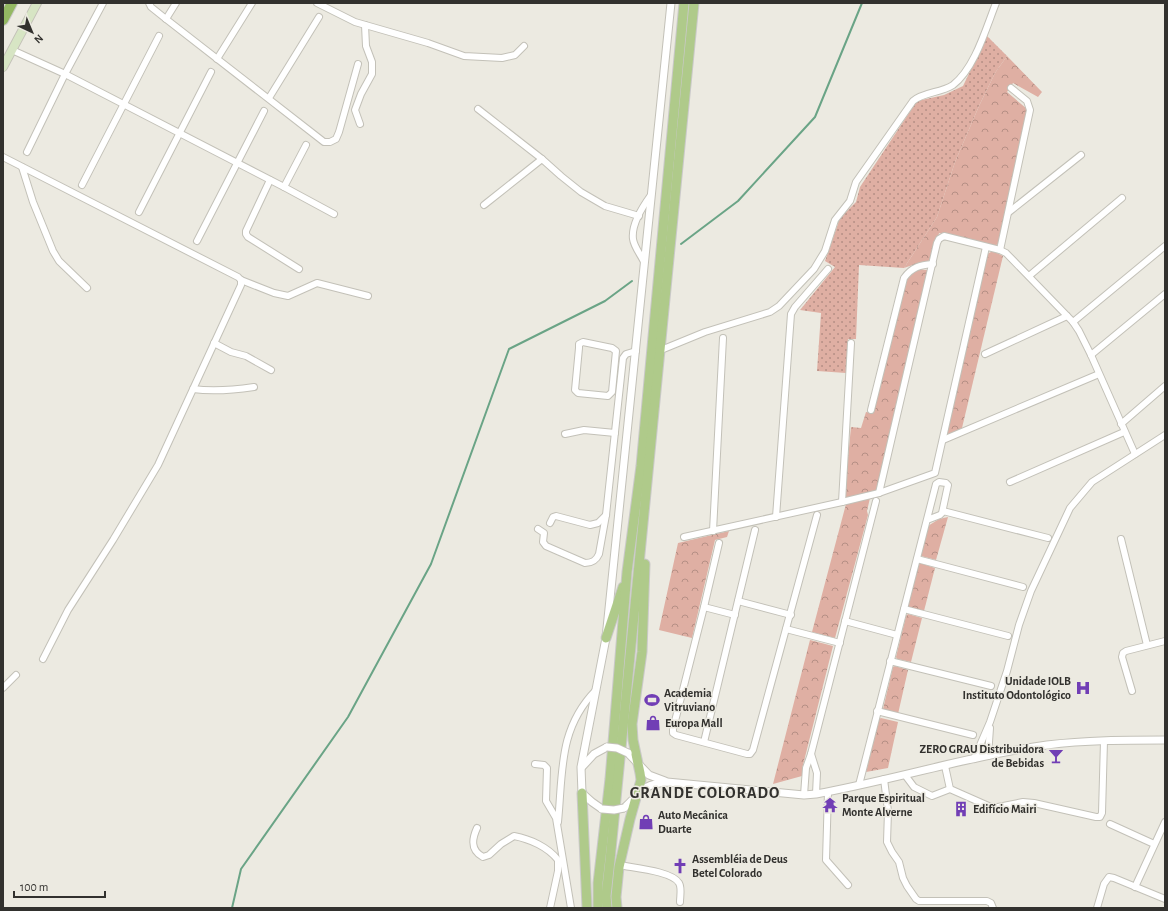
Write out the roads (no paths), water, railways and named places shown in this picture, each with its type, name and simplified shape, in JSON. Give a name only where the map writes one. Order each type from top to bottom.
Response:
[{"type":"highway","points":[[3,20],[12,3]]},
{"type":"main road","points":[[3,67],[37,3]]},
{"type":"main road","points":[[598,908],[598,883],[610,779],[627,572],[642,458],[684,3]]},
{"type":"main road","points":[[607,908],[606,896],[694,3]]},
{"type":"main road","points":[[617,908],[616,897],[619,865],[641,780],[633,740],[632,724],[642,652],[646,498]]},
{"type":"main road","points":[[606,638],[627,572]]},
{"type":"main road","points":[[582,793],[587,908]]},
{"type":"street","points":[[27,152],[65,74],[103,3]]},
{"type":"street","points":[[149,3],[151,7],[166,19],[324,142],[330,142],[336,139],[358,64]]},
{"type":"street","points":[[166,19],[176,3]]},
{"type":"street","points":[[217,59],[252,3]]},
{"type":"street","points":[[317,3],[355,22],[428,43],[464,56],[502,58],[515,55],[524,46]]},
{"type":"street","points":[[671,3],[606,638],[581,767],[582,793],[602,808],[614,810],[624,808],[645,787],[667,782],[804,795],[816,794],[988,756],[1048,745],[1104,741],[1165,740]]},
{"type":"street","points":[[661,350],[705,332],[770,312],[779,306],[814,269],[825,251],[835,220],[850,201],[856,182],[913,102],[918,98],[952,85],[968,68],[974,58],[996,3]]},
{"type":"street","points":[[269,98],[319,17]]},
{"type":"street","points":[[360,124],[355,110],[372,74],[372,62],[366,46],[365,25]]},
{"type":"street","points":[[82,184],[159,36]]},
{"type":"street","points":[[12,50],[65,74],[237,164],[284,186],[334,214]]},
{"type":"street","points":[[139,212],[211,72]]},
{"type":"street","points":[[1000,250],[1030,110],[1027,101],[1011,88]]},
{"type":"street","points":[[478,109],[542,159],[561,176],[594,200],[615,210],[632,213],[638,216]]},
{"type":"street","points":[[197,241],[264,111]]},
{"type":"street","points":[[284,186],[306,145]]},
{"type":"street","points":[[1009,212],[1081,155]]},
{"type":"street","points":[[3,157],[191,252],[241,280],[274,293],[288,296],[317,283],[368,296]]},
{"type":"street","points":[[484,205],[542,159]]},
{"type":"street","points":[[22,167],[33,202],[53,251],[59,261],[87,288]]},
{"type":"street","points":[[270,180],[246,231],[246,234],[248,237],[299,269]]},
{"type":"street","points":[[645,263],[633,239],[633,232],[638,216],[651,194]]},
{"type":"street","points":[[1029,276],[1122,198]]},
{"type":"street","points":[[879,493],[939,239],[941,236],[1000,250],[1006,253],[1073,322],[1080,332],[1091,355],[1135,454]]},
{"type":"street","points":[[1073,322],[1165,246]]},
{"type":"street","points":[[684,537],[879,493],[935,473],[986,247]]},
{"type":"street","points":[[871,410],[904,278],[914,267],[933,264]]},
{"type":"street","points":[[776,517],[791,314],[795,307],[828,269]]},
{"type":"street","points":[[43,659],[68,610],[113,540],[158,465],[241,285],[241,280]]},
{"type":"street","points":[[1091,355],[1165,294]]},
{"type":"street","points":[[985,354],[1067,316]]},
{"type":"street","points":[[713,531],[723,338]]},
{"type":"street","points":[[583,342],[614,348],[616,353],[614,371],[612,392],[610,395],[577,393],[574,388],[579,344],[583,342]]},
{"type":"street","points":[[214,343],[231,352],[246,356],[271,370]]},
{"type":"street","points":[[842,502],[851,343]]},
{"type":"street","points":[[538,529],[544,533],[543,542],[546,546],[585,563],[590,563],[596,559],[599,554],[606,515],[623,358],[626,354],[636,351]]},
{"type":"street","points":[[614,371],[622,372]]},
{"type":"street","points":[[943,440],[1099,374]]},
{"type":"street","points":[[1121,424],[1165,386]]},
{"type":"street","points":[[193,389],[206,391],[254,387]]},
{"type":"street","points":[[565,434],[584,430],[615,433]]},
{"type":"street","points":[[1010,482],[1124,432]]},
{"type":"street","points":[[974,759],[990,722],[1008,671],[1019,625],[1031,591],[1070,508],[1092,482],[1165,435]]},
{"type":"street","points":[[859,785],[936,484],[938,482],[945,482],[948,486],[943,511],[940,515],[927,520]]},
{"type":"street","points":[[804,795],[806,768],[811,754],[876,502]]},
{"type":"street","points":[[943,511],[1048,538]]},
{"type":"street","points":[[719,543],[673,732],[676,735],[750,754],[753,750],[791,615],[817,514]]},
{"type":"street","points":[[550,523],[553,517],[556,516],[594,525],[606,515]]},
{"type":"street","points":[[704,742],[755,530]]},
{"type":"street","points":[[1121,539],[1147,645]]},
{"type":"street","points":[[917,559],[1023,587]]},
{"type":"street","points":[[738,601],[791,615]]},
{"type":"street","points":[[704,607],[735,615]]},
{"type":"street","points":[[904,609],[1008,636]]},
{"type":"street","points":[[845,621],[897,635]]},
{"type":"street","points":[[786,629],[840,643]]},
{"type":"street","points":[[1132,691],[1122,657],[1123,653],[1165,641]]},
{"type":"street","points":[[890,661],[991,686]]},
{"type":"street","points":[[3,688],[16,675]]},
{"type":"street","points":[[558,828],[565,745],[573,723],[585,701],[597,689]]},
{"type":"street","points":[[877,711],[973,735]]},
{"type":"street","points":[[988,756],[990,722]]},
{"type":"street","points":[[906,775],[914,787],[932,796],[950,789],[993,808],[1023,802],[1034,803],[1096,818],[1100,817],[1102,813],[1104,741]]},
{"type":"street","points":[[581,767],[594,754],[607,747],[617,748],[628,753],[649,775],[667,782]]},
{"type":"street","points":[[811,754],[817,773],[816,794]]},
{"type":"street","points":[[535,764],[544,765],[548,768],[546,801],[556,818],[571,908]]},
{"type":"street","points":[[945,766],[950,789]]},
{"type":"street","points":[[884,779],[888,811],[887,842],[899,862],[903,878],[912,895],[919,901],[986,901],[991,903],[993,908]]},
{"type":"street","points":[[828,792],[826,860],[848,885]]},
{"type":"street","points":[[1135,887],[1165,822]]},
{"type":"street","points":[[1110,824],[1154,844]]},
{"type":"street","points":[[477,828],[472,838],[474,848],[479,856],[483,857],[489,855],[501,844],[514,836],[542,846],[554,854],[558,860],[558,871],[550,908]]},
{"type":"street","points":[[619,865],[672,876],[679,882],[680,902]]},
{"type":"street","points":[[1097,908],[1104,884],[1109,877],[1165,900]]},
{"type":"waterway","points":[[681,244],[738,201],[815,117],[862,3]]},
{"type":"waterway","points":[[232,908],[241,869],[348,717],[431,564],[509,349],[605,301],[632,281]]},
{"type":"place","name":"Unidade IOLB Instituto Odontológico","points":[[1083,688]]},
{"type":"place","name":"Academia Vitruviano","points":[[652,700]]},
{"type":"place","name":"Europa Mall","points":[[653,723]]},
{"type":"place","name":"ZERO GRAU Distribuidora de Bebidas","points":[[1056,756]]},
{"type":"place","name":"Parque Espiritual Monte Alverne","points":[[830,805]]},
{"type":"place","name":"Edifício Mairi","points":[[961,809]]},
{"type":"place","name":"Auto Mecânica Duarte","points":[[646,822]]},
{"type":"place","name":"Assembléia de Deus Betel Colorado","points":[[680,866]]},
{"type":"district","name":"GRANDE COLORADO","points":[[705,793]]}]
